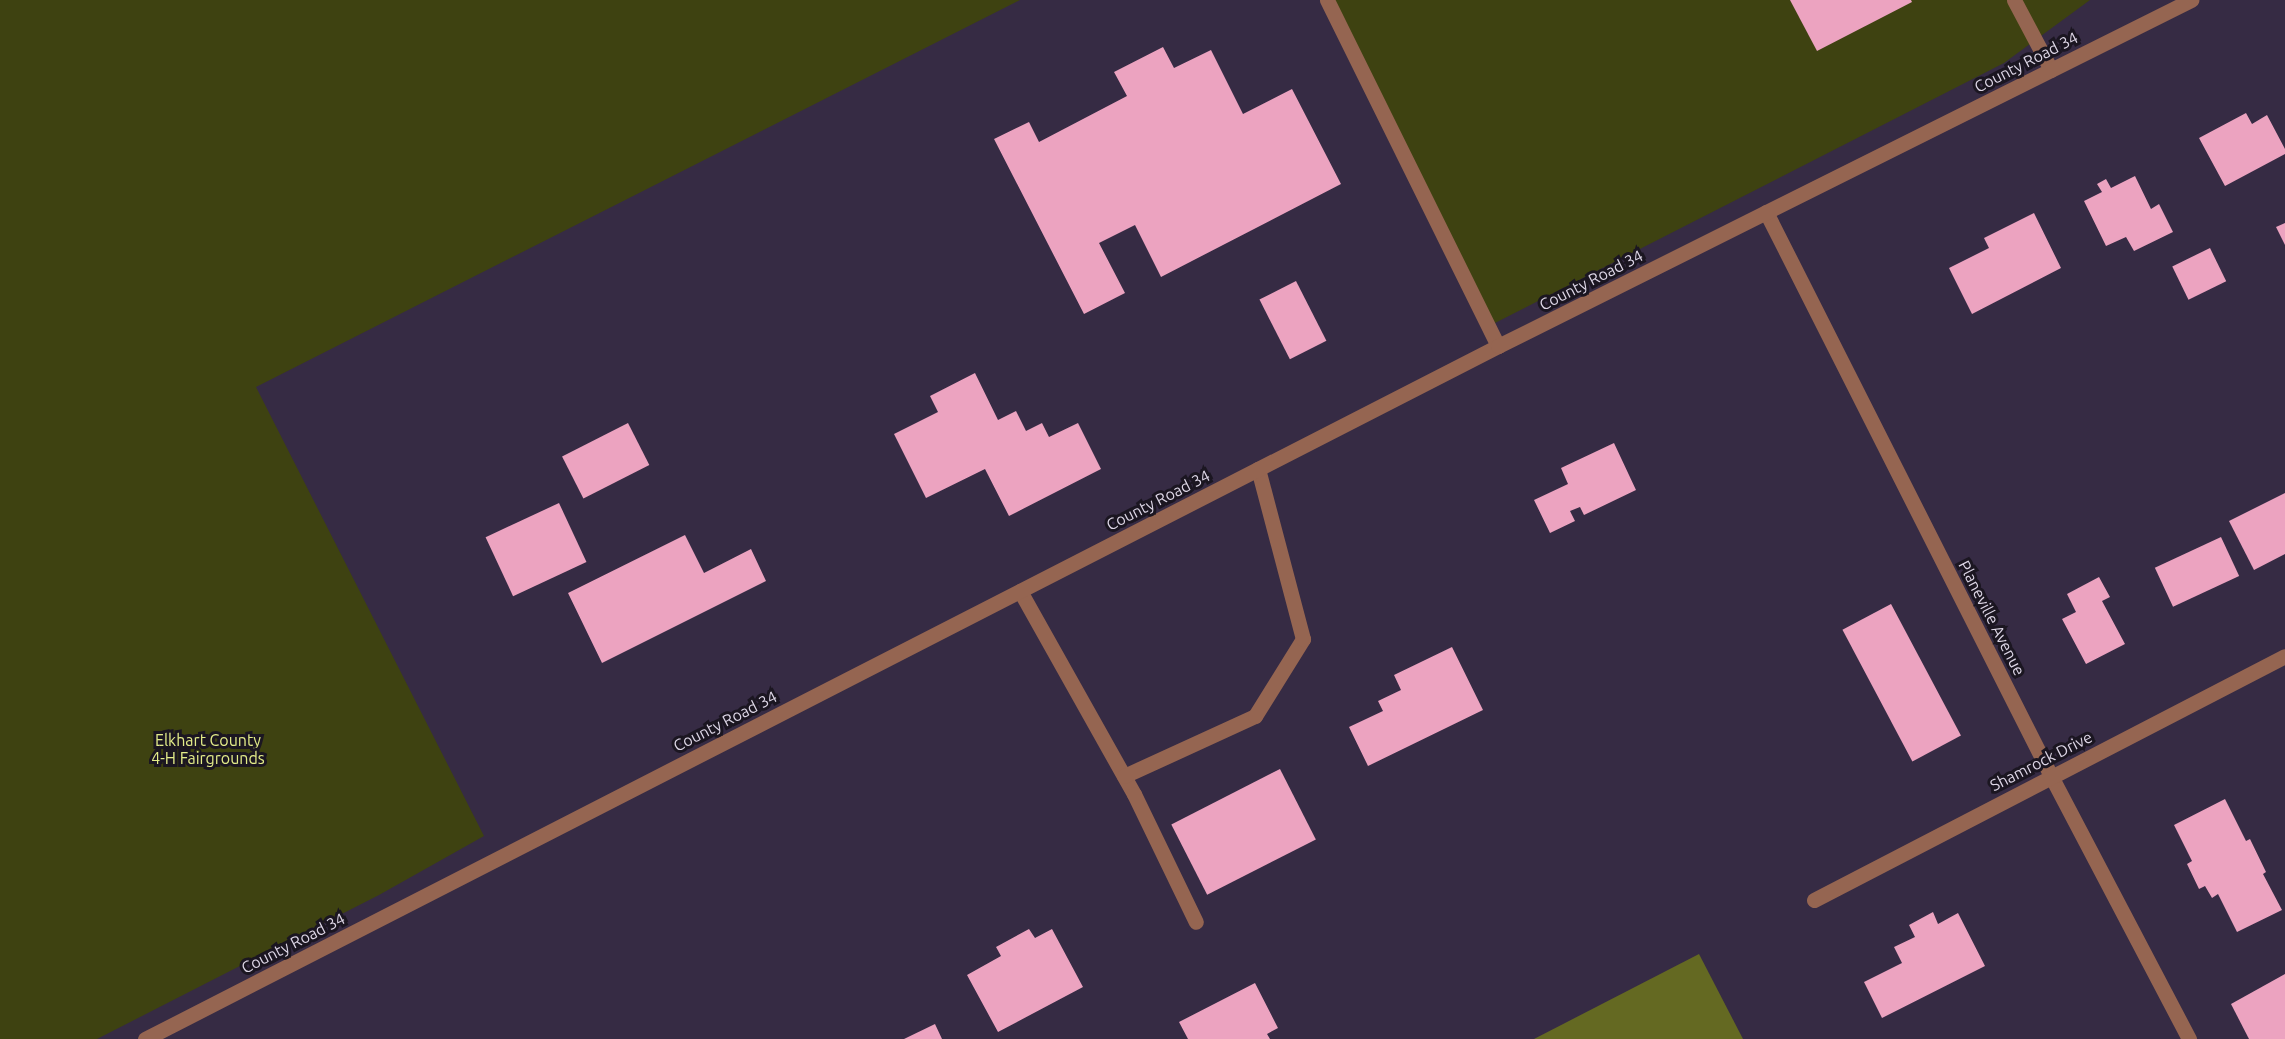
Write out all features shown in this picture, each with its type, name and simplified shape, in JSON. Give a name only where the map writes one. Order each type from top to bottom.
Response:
[{"type":"street","points":[[1327,0],[1498,346]]},
{"type":"street","points":[[2014,0],[2052,70]]},
{"type":"street","name":"County Road 34","points":[[145,1039],[1498,346],[2191,0]]},
{"type":"street","name":"Planeville Avenue","points":[[1766,212],[2051,776],[2189,1039]]},
{"type":"street","points":[[1124,776],[1255,716],[1304,639],[1258,469]]},
{"type":"street","points":[[1020,591],[1124,776],[1196,922]]},
{"type":"street","name":"Shamrock Drive","points":[[1814,900],[2285,656]]},
{"type":"green space","name":"Elkhart County 4-H Fairgrounds","points":[[0,0],[1020,0],[256,387],[484,836],[379,895],[97,1039],[0,1039]]},
{"type":"green space","points":[[1329,0],[2090,0],[2004,63],[1493,324]]},
{"type":"green space","points":[[1699,954],[1743,1039],[1534,1039]]},
{"type":"building","points":[[1790,0],[1911,0],[1912,2],[1817,51]]},
{"type":"building","points":[[1163,47],[1174,68],[1211,50],[1243,114],[1292,89],[1341,184],[1161,277],[1135,225],[1099,243],[1125,293],[1084,314],[994,139],[1029,122],[1039,142],[1127,96],[1114,72]]},
{"type":"building","points":[[2246,113],[2252,124],[2267,115],[2285,149],[2285,154],[2225,186],[2199,138]]},
{"type":"building","points":[[2135,176],[2151,209],[2159,204],[2173,232],[2134,251],[2126,237],[2106,246],[2084,201],[2102,192],[2097,184],[2106,179],[2111,188]]},
{"type":"building","points":[[2034,213],[2061,268],[1972,314],[1949,268],[1989,248],[1984,238]]},
{"type":"building","points":[[2285,223],[2285,245],[2276,227]]},
{"type":"building","points":[[2210,248],[2226,281],[2188,300],[2172,266]]},
{"type":"building","points":[[1296,281],[1326,341],[1290,359],[1259,300]]},
{"type":"building","points":[[975,373],[998,420],[1016,411],[1026,431],[1042,423],[1049,437],[1078,423],[1101,469],[1009,516],[985,469],[926,498],[894,434],[938,412],[930,396]]},
{"type":"building","points":[[628,423],[649,465],[583,498],[562,457]]},
{"type":"building","points":[[1614,443],[1636,490],[1584,515],[1580,507],[1570,511],[1575,521],[1550,533],[1534,500],[1568,484],[1561,468]]},
{"type":"building","points":[[2285,493],[2285,554],[2254,570],[2229,521]]},
{"type":"building","points":[[559,503],[586,562],[513,596],[486,537]]},
{"type":"building","points":[[685,535],[704,573],[751,549],[766,581],[602,663],[568,593]]},
{"type":"building","points":[[2221,537],[2239,576],[2173,607],[2155,568]]},
{"type":"building","points":[[2099,577],[2110,597],[2102,601],[2125,644],[2086,664],[2062,619],[2076,612],[2067,594]]},
{"type":"building","points":[[1891,604],[1961,736],[1912,761],[1842,630]]},
{"type":"building","points":[[1452,647],[1483,710],[1368,766],[1349,727],[1383,711],[1378,701],[1401,690],[1394,675]]},
{"type":"building","points":[[1280,769],[1316,839],[1207,895],[1171,824]]},
{"type":"building","points":[[2225,799],[2246,841],[2250,839],[2266,872],[2263,874],[2282,910],[2237,932],[2218,894],[2212,898],[2205,886],[2199,889],[2187,864],[2192,861],[2174,825]]},
{"type":"building","points":[[1933,912],[1938,924],[1958,913],[1985,966],[1882,1018],[1864,982],[1902,963],[1894,947],[1915,937],[1909,925]]},
{"type":"building","points":[[1029,929],[1035,938],[1052,929],[1083,987],[998,1032],[967,975],[1001,956],[996,947]]},
{"type":"building","points":[[2285,974],[2285,1039],[2249,1039],[2231,1004]]},
{"type":"building","points":[[1255,983],[1278,1028],[1267,1034],[1270,1039],[1188,1039],[1179,1022]]},
{"type":"building","points":[[935,1024],[942,1039],[904,1039]]}]
